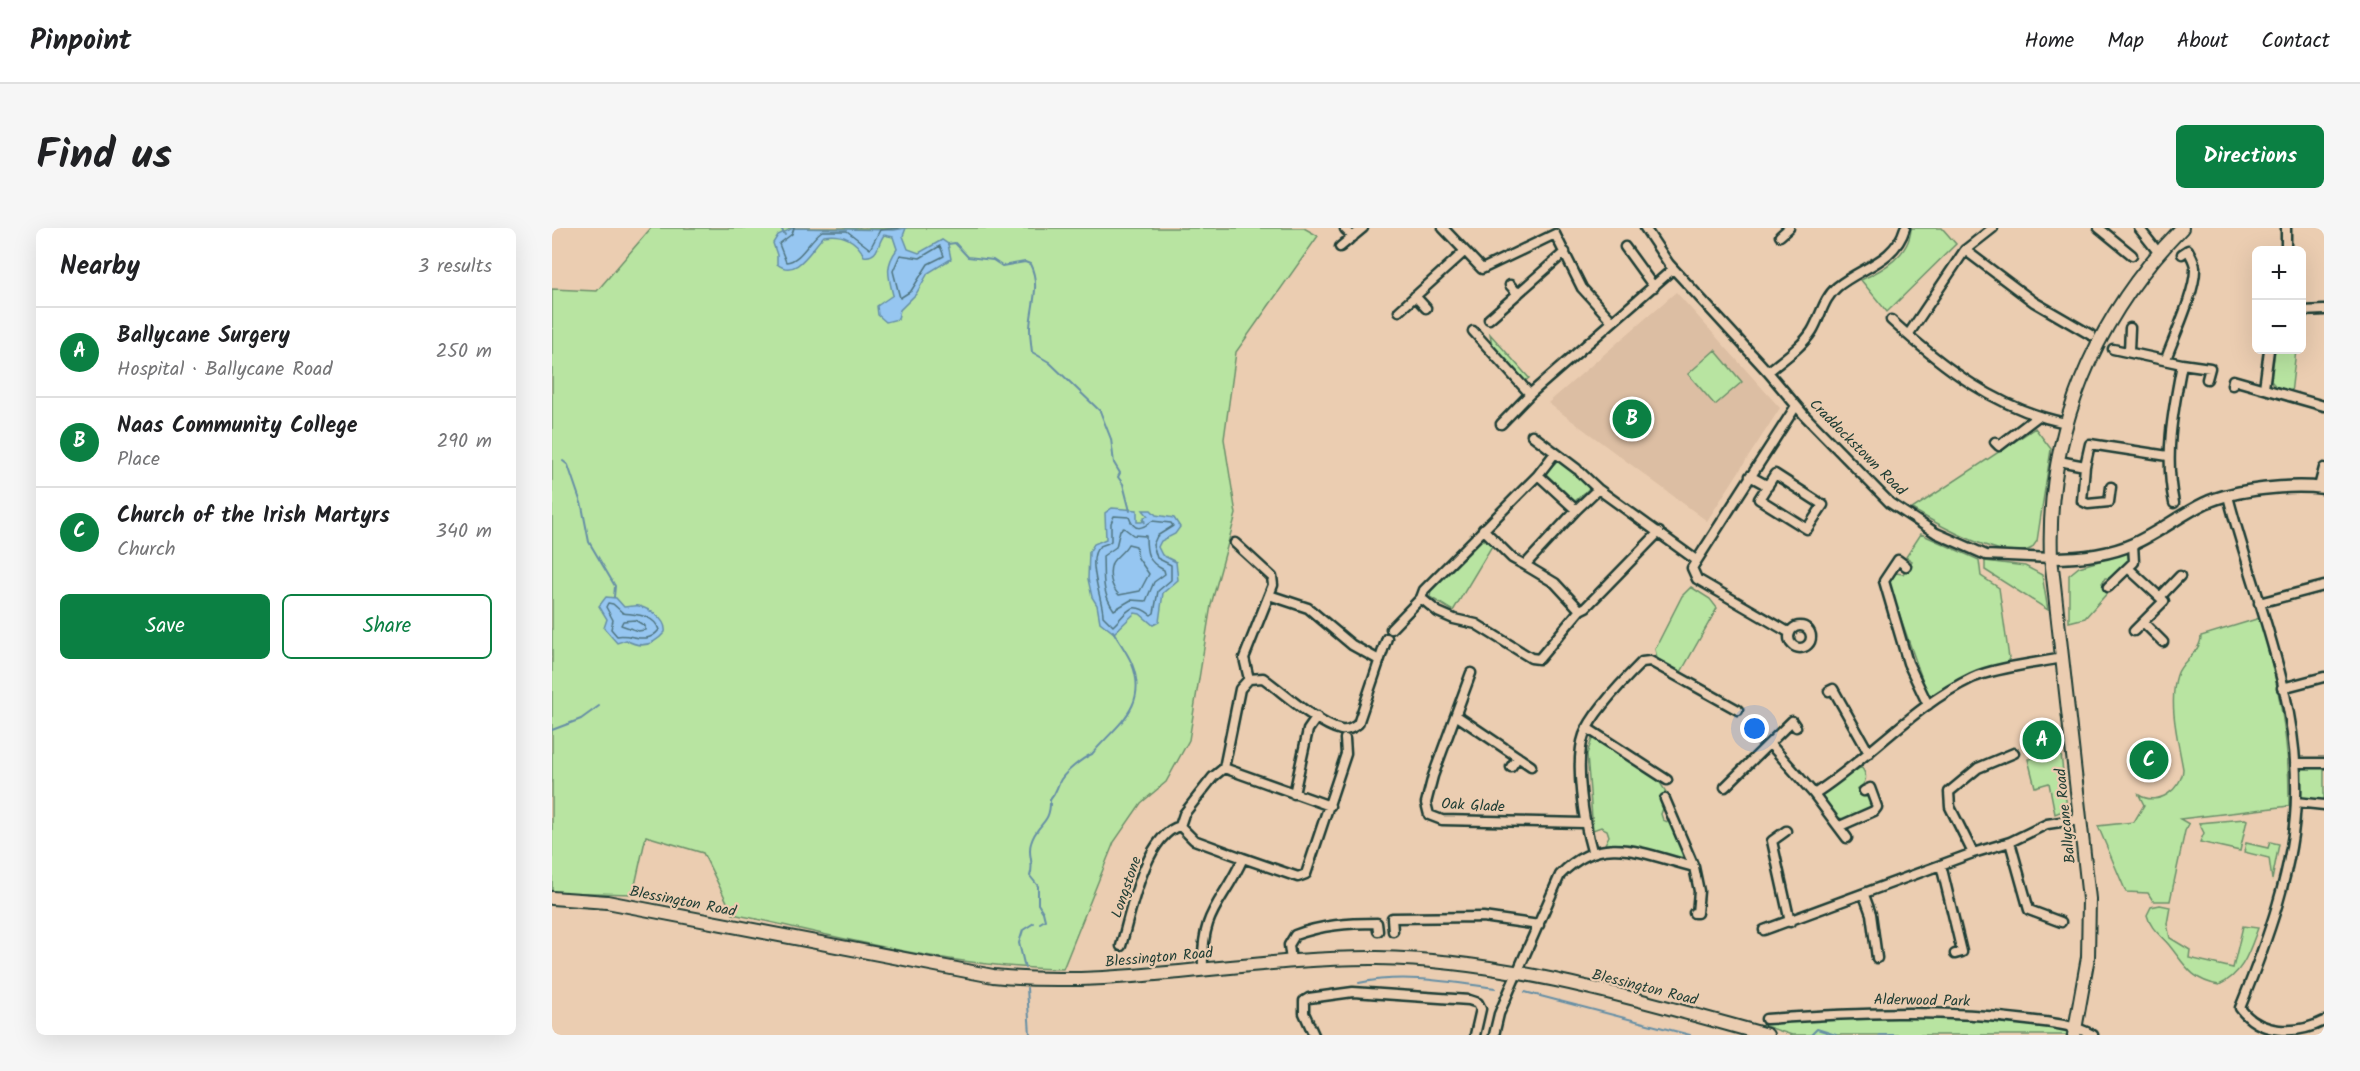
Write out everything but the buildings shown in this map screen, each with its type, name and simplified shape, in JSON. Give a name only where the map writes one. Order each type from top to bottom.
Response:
[{"type":"main road","name":"Ballycane Road","points":[[2075,1031],[2088,957],[2089,899],[2051,558],[2050,535],[2059,461],[2066,423],[2096,342],[2127,293],[2158,252],[2182,228]]},
{"type":"main road","name":"Blessington Road","points":[[552,898],[637,907],[993,976],[1040,980],[1291,961],[1378,958],[1456,963],[1519,971],[1767,1035]]},
{"type":"street","points":[[1340,247],[1363,228]]},
{"type":"street","points":[[1443,228],[1482,269],[1552,233],[1557,236],[1582,288],[1612,321]]},
{"type":"street","name":"Craddockstown Road","points":[[1645,228],[1673,269],[1768,372],[1796,406],[1881,496],[1936,533],[1986,555],[2051,558],[2103,553],[2133,544],[2207,502],[2257,490],[2321,488]]},
{"type":"street","points":[[1780,236],[1789,228]]},
{"type":"street","points":[[1768,372],[1808,336],[1827,298],[1835,288],[1882,260],[1902,238],[1905,228]]},
{"type":"street","points":[[2099,228],[2125,245],[2132,255]]},
{"type":"street","points":[[2139,228],[2158,252]]},
{"type":"street","points":[[2286,228],[2286,246]]},
{"type":"street","points":[[1345,229],[1353,237]]},
{"type":"street","points":[[1908,335],[1965,250],[1987,229]]},
{"type":"street","points":[[1625,247],[1654,287]]},
{"type":"street","points":[[1965,250],[2034,302],[2091,335]]},
{"type":"street","points":[[2166,359],[2193,285],[2195,268],[2188,250],[2182,254]]},
{"type":"street","points":[[1399,311],[1464,252]]},
{"type":"street","points":[[1490,319],[1565,252]]},
{"type":"street","points":[[1501,424],[1529,399],[1530,394],[1612,321],[1625,314],[1673,269]]},
{"type":"street","points":[[1510,285],[1518,294]]},
{"type":"street","points":[[1415,296],[1426,308]]},
{"type":"street","points":[[2306,311],[2324,310]]},
{"type":"street","points":[[1891,320],[1944,366],[1992,398],[2037,417],[2066,423]]},
{"type":"street","points":[[2129,351],[2130,328]]},
{"type":"street","points":[[1473,331],[1530,394]]},
{"type":"street","points":[[2113,349],[2210,368],[2206,379]]},
{"type":"street","points":[[2264,388],[2268,354]]},
{"type":"street","points":[[2175,503],[2168,456],[2169,433],[2182,364]]},
{"type":"street","points":[[2232,385],[2233,380],[2324,406]]},
{"type":"street","points":[[1790,633],[1694,575],[1692,568],[1796,406]]},
{"type":"street","points":[[1997,444],[2037,417]]},
{"type":"street","points":[[1532,435],[1579,471],[1598,489],[1696,560]]},
{"type":"street","points":[[2111,487],[2109,502],[2088,504],[2082,501],[2085,466],[2090,444],[2168,456]]},
{"type":"street","points":[[1391,629],[1421,598],[1424,590],[1538,475],[1556,453]]},
{"type":"street","points":[[2059,461],[2085,466]]},
{"type":"street","points":[[2321,488],[2324,468]]},
{"type":"street","points":[[1775,474],[1823,505],[1808,529],[1759,499],[1768,486],[1775,474]]},
{"type":"street","points":[[1538,475],[1576,510]]},
{"type":"street","points":[[1750,476],[1768,486]]},
{"type":"street","points":[[1525,565],[1598,489]]},
{"type":"street","points":[[2228,496],[2290,722],[2295,763],[2296,802],[2288,858],[2265,948],[2241,1008],[2252,1021],[2288,1033],[2301,1031],[2324,1021]]},
{"type":"street","points":[[1483,529],[1512,558],[1555,583],[1580,610]]},
{"type":"street","points":[[1421,598],[1438,612],[1454,619],[1476,624],[1535,659],[1542,656],[1580,610],[1586,608],[1659,532]]},
{"type":"street","points":[[1235,543],[1272,577],[1273,585],[1244,658],[1249,679]]},
{"type":"street","points":[[2108,587],[2135,558],[2133,544]]},
{"type":"street","points":[[1906,566],[1898,560],[1884,581],[1908,663],[1928,705]]},
{"type":"street","points":[[2128,568],[2164,601],[2134,631]]},
{"type":"street","points":[[2160,597],[2180,576]]},
{"type":"street","points":[[2259,603],[2324,586]]},
{"type":"street","points":[[1269,596],[1308,608],[1352,645],[1379,660]]},
{"type":"street","points":[[2143,622],[2163,642]]},
{"type":"street","points":[[1330,806],[1224,768],[1240,689],[1249,679],[1263,678],[1317,717],[1344,730],[1358,724],[1388,638]]},
{"type":"street","points":[[1814,794],[1928,705],[1974,677],[2062,658]]},
{"type":"street","points":[[1592,851],[1584,823],[1581,756],[1587,728],[1638,666],[1645,660],[1738,710]]},
{"type":"street","name":"Oak Glade","points":[[1471,673],[1433,776],[1426,803],[1429,815],[1442,820],[1584,823]]},
{"type":"street","points":[[2282,688],[2324,677]]},
{"type":"street","points":[[1829,691],[1833,689],[1869,753]]},
{"type":"street","points":[[1457,716],[1532,766]]},
{"type":"street","points":[[1294,794],[1308,730],[1317,717]]},
{"type":"street","points":[[1725,787],[1792,721],[1796,727]]},
{"type":"street","points":[[1587,728],[1667,780]]},
{"type":"street","points":[[1180,826],[1194,840],[1282,873],[1303,876],[1306,874],[1330,806],[1346,754],[1345,739]]},
{"type":"street","points":[[1770,744],[1814,794],[1847,838]]},
{"type":"street","points":[[1973,853],[1950,807],[1949,792],[1978,768],[2014,753]]},
{"type":"street","points":[[1510,767],[1518,757]]},
{"type":"street","points":[[2295,763],[2324,763]]},
{"type":"street","name":"Longstone","points":[[1121,946],[1149,859],[1170,830],[1180,826],[1184,814],[1213,777],[1224,768]]},
{"type":"street","points":[[1840,826],[1874,812],[1877,807],[1870,788],[1864,791]]},
{"type":"street","points":[[1665,799],[1695,867],[1699,891],[1697,913],[1694,913]]},
{"type":"street","points":[[2296,802],[2324,805]]},
{"type":"street","points":[[1764,930],[1973,853],[2010,842],[2047,825],[2081,819]]},
{"type":"street","points":[[1786,831],[1772,841],[1790,922]]},
{"type":"street","points":[[2010,842],[2029,910],[2061,922]]},
{"type":"street","points":[[1494,1035],[1499,1014],[1560,875],[1575,859],[1592,851],[1617,848],[1695,867]]},
{"type":"street","points":[[1203,968],[1202,947],[1209,917],[1243,858]]},
{"type":"street","points":[[1941,866],[1962,952],[1955,954]]},
{"type":"street","points":[[1864,895],[1871,914],[1877,958]]},
{"type":"street","points":[[1393,931],[1392,918],[1483,916],[1539,925]]},
{"type":"street","points":[[1291,961],[1289,945],[1294,935],[1342,923],[1377,923],[1378,931]]},
{"type":"street","points":[[1314,1035],[1304,1012],[1304,1001],[1309,998],[1353,992],[1469,1000],[1478,1003],[1481,1009],[1475,1035]]},
{"type":"street","name":"Alderwood Park","points":[[1767,1019],[1876,1012],[1984,1015],[2093,1035]]},
{"type":"shaded area","points":[[1676,292],[1780,408],[1707,521],[1548,403]]},
{"type":"green space","points":[[651,228],[1304,228],[1318,236],[1236,352],[1224,439],[1236,514],[1211,605],[1189,740],[1166,782],[1141,803],[1114,842],[1063,969],[1021,967],[938,957],[733,914],[703,853],[646,836],[633,894],[552,892],[552,289],[597,291]]},
{"type":"green space","points":[[1911,228],[1942,228],[1956,244],[1887,312],[1861,280],[1886,266],[1901,254]]},
{"type":"green space","points":[[1490,334],[1529,378],[1524,382],[1492,345]]},
{"type":"green space","points":[[1715,350],[1742,382],[1715,405],[1688,374]]},
{"type":"green space","points":[[2274,354],[2296,354],[2291,394],[2279,390],[2271,381]]},
{"type":"green space","points":[[2035,428],[2051,449],[2037,541],[2032,548],[2006,551],[1989,546],[1953,532],[1912,509]]},
{"type":"green space","points":[[1558,460],[1592,486],[1575,501],[1545,473]]},
{"type":"green space","points":[[1921,534],[1979,560],[1981,576],[1999,588],[2010,665],[1973,673],[1935,696],[1927,693],[1888,582],[1895,573],[1903,574],[1912,561],[1906,557]]},
{"type":"green space","points":[[1483,539],[1492,546],[1453,611],[1430,597],[1431,591]]},
{"type":"green space","points":[[2126,553],[2130,554],[2130,562],[2113,578],[2105,578],[2102,583],[2110,590],[2085,618],[2069,622],[2069,575],[2079,567]]},
{"type":"green space","points":[[1985,561],[2025,566],[2042,575],[2048,610],[1985,570]]},
{"type":"green space","points":[[1691,587],[1710,599],[1717,608],[1681,672],[1657,659],[1655,649],[1682,596]]},
{"type":"green space","points":[[2260,618],[2282,711],[2289,806],[2180,819],[2189,824],[2185,831],[2170,901],[2153,901],[2148,893],[2126,892],[2098,826],[2134,822],[2144,805],[2139,795],[2154,799],[2174,789],[2182,776],[2183,769],[2173,698],[2179,670],[2198,647],[2201,636]]},
{"type":"green space","points":[[1593,736],[1657,778],[1668,795],[1661,814],[1663,820],[1672,824],[1683,852],[1682,858],[1665,859],[1605,844],[1609,836],[1607,830],[1601,827],[1593,830],[1587,754]]},
{"type":"green space","points":[[2061,754],[2067,809],[2055,814],[2049,783],[2035,787],[2028,759]]},
{"type":"green space","points":[[2300,766],[2324,767],[2324,801],[2300,800]]},
{"type":"green space","points":[[1861,767],[1865,773],[1865,779],[1863,785],[1857,789],[1862,796],[1870,798],[1871,807],[1844,819],[1835,817],[1820,797],[1821,793]]},
{"type":"green space","points":[[2247,820],[2240,851],[2200,842],[2204,833],[2199,823]]},
{"type":"green space","points":[[2270,842],[2279,844],[2272,880],[2269,858],[2244,852],[2246,843],[2268,848]]},
{"type":"green space","points":[[2160,905],[2170,907],[2167,924],[2170,938],[2190,950],[2189,958],[2233,968],[2243,926],[2258,928],[2248,954],[2234,975],[2219,985],[2209,983],[2184,965],[2156,932],[2147,915],[2151,907]]},
{"type":"green space","points":[[1876,1014],[1984,1017],[2071,1030],[2069,1035],[1792,1035],[1762,1025],[1763,1021]]},
{"type":"water","points":[[793,228],[894,230],[906,228],[903,236],[908,249],[919,253],[942,240],[948,244],[951,259],[928,273],[916,294],[900,310],[898,319],[886,322],[878,315],[877,306],[893,295],[889,266],[897,249],[893,237],[884,235],[875,253],[864,256],[861,250],[848,239],[831,235],[824,236],[797,265],[784,268],[777,264],[773,243],[778,235]]},
{"type":"water","points":[[1112,508],[1137,510],[1137,522],[1143,520],[1145,523],[1144,517],[1148,516],[1143,510],[1151,510],[1156,515],[1174,518],[1180,527],[1175,534],[1161,541],[1158,547],[1162,555],[1176,562],[1178,580],[1163,593],[1159,622],[1153,625],[1140,614],[1135,613],[1114,633],[1100,622],[1088,579],[1089,552],[1094,544],[1106,539],[1105,513]]},
{"type":"water","points":[[606,597],[616,598],[624,607],[639,606],[652,612],[663,623],[665,632],[652,643],[642,645],[626,640],[617,643],[604,628],[607,619],[599,606]]},
{"type":"waterway","points":[[781,228],[785,235]]},
{"type":"waterway","points":[[948,244],[955,243],[968,257],[993,260],[1002,266],[1025,262],[1030,264],[1035,280],[1030,328],[1032,352],[1049,362],[1100,411],[1111,439],[1114,463],[1120,473],[1118,477],[1123,484],[1130,511]]},
{"type":"waterway","points":[[563,461],[568,465],[582,506],[589,542],[615,586],[614,597]]},
{"type":"waterway","points":[[1040,923],[1045,920],[1038,904],[1038,886],[1030,876],[1032,867],[1030,847],[1034,836],[1046,819],[1050,800],[1061,779],[1074,766],[1092,754],[1120,724],[1133,704],[1136,679],[1132,664],[1113,631]]},
{"type":"waterway","points":[[552,730],[581,719],[599,706]]},
{"type":"waterway","points":[[1025,968],[1019,943],[1023,930],[1034,923]]},
{"type":"waterway","points":[[1359,983],[1410,979],[1495,988]]},
{"type":"waterway","points":[[1027,988],[1030,1035]]},
{"type":"waterway","points":[[1525,992],[1690,1035]]},
{"type":"waterway","points":[[1811,1035],[1817,1029],[1836,1035]]},
{"type":"waterway","points":[[1879,1035],[1894,1035]]},
{"type":"place","name":"Naas Community College","points":[[1632,419]]},
{"type":"place","name":"Ballycane Surgery","points":[[2042,740]]},
{"type":"place","name":"Church of the Irish Martyrs","points":[[2149,760]]}]
